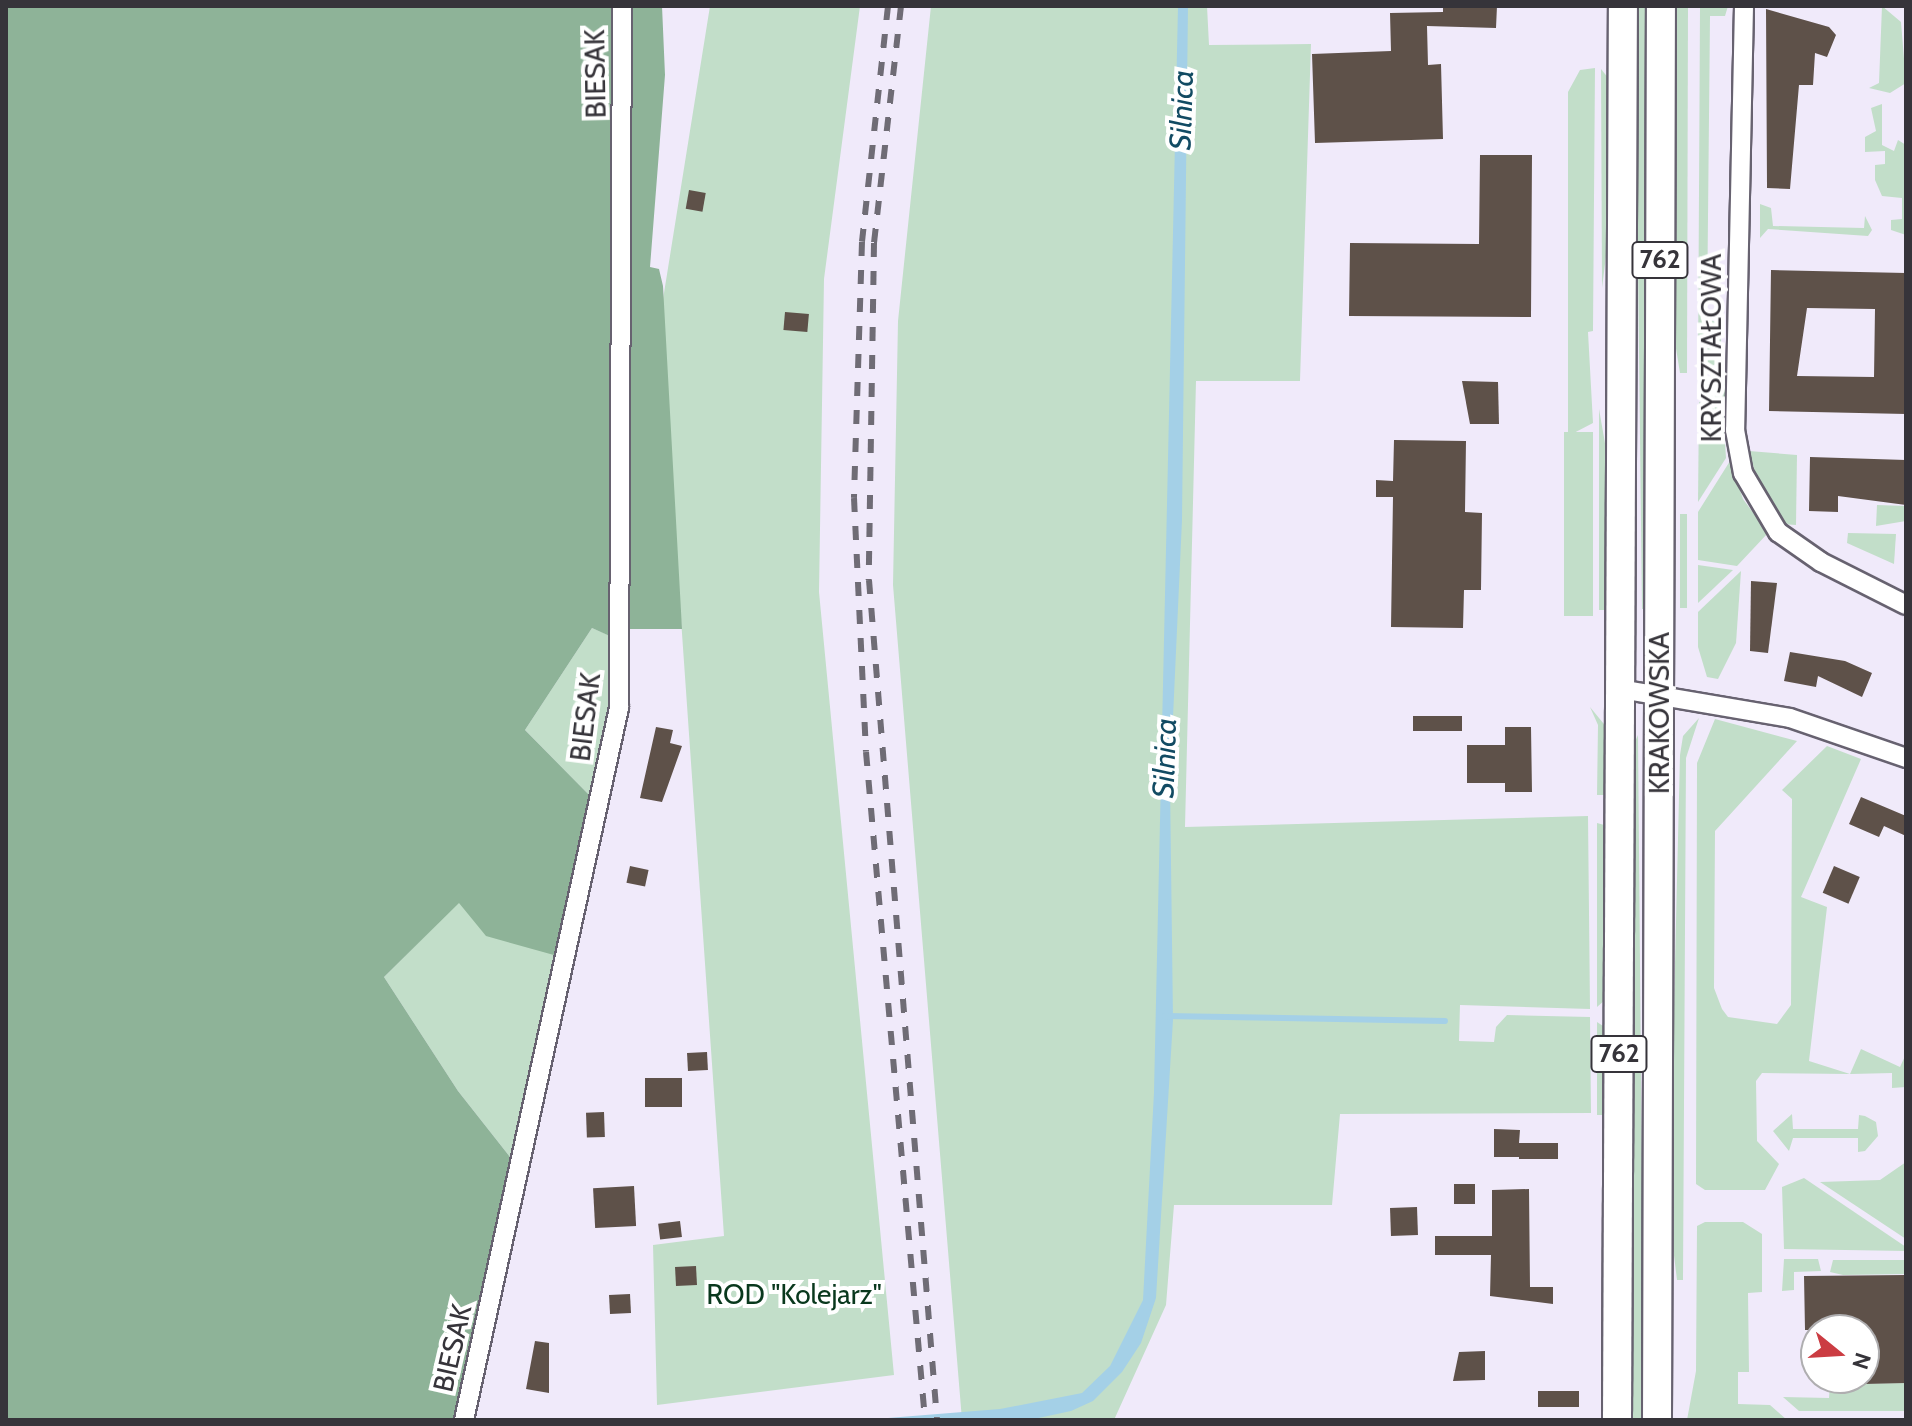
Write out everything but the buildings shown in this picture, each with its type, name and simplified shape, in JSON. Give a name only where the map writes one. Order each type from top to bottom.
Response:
[{"type":"main road","name":"KRAKOWSKA","points":[[1617,1420],[1623,6]]},
{"type":"main road","name":"KRAKOWSKA","points":[[1657,1420],[1661,6]]},
{"type":"street","name":"BIESAK","points":[[464,1420],[619,708],[622,6]]},
{"type":"street","name":"KRYSZTAŁOWA","points":[[1744,6],[1735,430],[1740,462],[1752,495],[1778,532],[1906,605]]},
{"type":"street","points":[[1620,689],[1814,724],[1906,758]]},
{"type":"green space","points":[[6,6],[616,6],[627,288],[628,6],[662,6],[665,75],[650,267],[659,269],[663,286],[682,629],[624,629],[623,642],[592,628],[525,730],[595,801],[561,957],[486,936],[459,903],[384,977],[458,1091],[514,1162],[456,1420],[6,1420]]},
{"type":"green space","name":"ROD \"Kolejarz\"","points":[[710,6],[860,6],[824,279],[819,592],[894,1375],[657,1405],[653,1245],[724,1236],[660,318]]},
{"type":"green space","points":[[931,6],[1207,6],[1209,45],[1311,44],[1300,381],[1196,381],[1185,827],[1588,816],[1590,1009],[1460,1005],[1459,1041],[1494,1042],[1496,1027],[1507,1015],[1590,1017],[1591,1113],[1340,1114],[1332,1205],[1174,1205],[1166,1305],[1114,1420],[962,1420],[893,585],[898,321]]},
{"type":"green space","points":[[1635,6],[1649,6],[1648,609],[1642,609]]},
{"type":"green space","points":[[1673,6],[1688,6],[1687,373],[1680,373],[1673,330]]},
{"type":"green space","points":[[1700,6],[1728,6],[1725,16],[1710,16],[1707,318],[1721,325],[1721,361],[1698,374]]},
{"type":"green space","points":[[1882,6],[1901,22],[1906,83],[1890,93],[1869,88],[1879,83]]},
{"type":"green space","points":[[1595,68],[1593,331],[1588,332],[1593,423],[1568,436],[1568,92],[1580,70]]},
{"type":"green space","points":[[1601,69],[1609,79],[1610,224],[1602,288]]},
{"type":"green space","points":[[1882,104],[1882,145],[1894,151],[1898,140],[1906,145],[1906,235],[1891,230],[1891,220],[1902,219],[1902,198],[1882,196],[1875,180],[1875,165],[1885,164],[1885,151],[1865,152],[1865,137],[1876,131],[1871,108]]},
{"type":"green space","points":[[1760,204],[1771,208],[1773,226],[1864,228],[1865,216],[1872,230],[1868,236],[1768,229],[1760,238]]},
{"type":"green space","points":[[1727,371],[1727,404],[1698,394],[1698,381]]},
{"type":"green space","points":[[1699,402],[1723,409],[1726,458],[1698,502]]},
{"type":"green space","points":[[1599,409],[1609,466],[1608,610],[1599,610]]},
{"type":"green space","points":[[1564,432],[1593,432],[1593,616],[1564,616]]},
{"type":"green space","points":[[1749,451],[1797,455],[1796,525],[1782,524],[1760,490]]},
{"type":"green space","points":[[1730,461],[1743,499],[1768,533],[1737,566],[1698,560],[1698,512]]},
{"type":"green space","points":[[1877,505],[1906,506],[1906,521],[1876,526]]},
{"type":"green space","points":[[1680,514],[1687,514],[1687,608],[1680,608]]},
{"type":"green space","points":[[1848,533],[1896,534],[1894,564],[1847,543]]},
{"type":"green space","points":[[1698,565],[1733,570],[1698,603]]},
{"type":"green space","points":[[1741,571],[1736,643],[1718,679],[1707,677],[1698,647],[1698,612]]},
{"type":"green space","points":[[592,628],[615,638],[613,708],[595,801],[525,730]]},
{"type":"green space","points":[[1590,707],[1608,729],[1604,795],[1597,795],[1598,725]]},
{"type":"green space","points":[[1699,718],[1686,758],[1683,1280],[1677,1280],[1669,1214],[1680,755],[1683,736]]},
{"type":"green space","points":[[1715,719],[1797,741],[1715,831],[1714,988],[1728,1017],[1777,1024],[1791,1005],[1792,799],[1782,790],[1827,746],[1861,759],[1801,897],[1827,907],[1809,1061],[1850,1074],[1762,1073],[1756,1081],[1757,1141],[1779,1164],[1765,1190],[1705,1190],[1696,1184],[1697,763]]},
{"type":"green space","points":[[1638,735],[1644,1420],[1630,1420],[1633,746]]},
{"type":"green space","points":[[1597,823],[1608,826],[1605,1000],[1597,1007]]},
{"type":"green space","points":[[459,902],[561,957],[514,1162],[458,1091],[384,977]]},
{"type":"green space","points":[[1597,1022],[1606,1028],[1603,1115],[1597,1115]]},
{"type":"green space","points":[[1861,1049],[1900,1067],[1906,1054],[1906,1087],[1892,1088],[1892,1073],[1850,1074]]},
{"type":"green space","points":[[1792,1114],[1793,1129],[1858,1129],[1859,1115],[1865,1116],[1876,1122],[1878,1136],[1865,1151],[1858,1152],[1858,1138],[1793,1138],[1789,1151],[1773,1131]]},
{"type":"green space","points":[[1906,1162],[1906,1239],[1820,1182],[1880,1180]]},
{"type":"green space","points":[[1804,1178],[1906,1247],[1906,1251],[1784,1249],[1782,1187]]},
{"type":"green space","points":[[1705,1222],[1743,1222],[1762,1234],[1762,1292],[1748,1293],[1749,1372],[1738,1372],[1738,1404],[1770,1405],[1787,1420],[1687,1420],[1696,1371],[1697,1226]]},
{"type":"green space","points":[[1784,1259],[1818,1259],[1821,1271],[1794,1272],[1794,1290],[1782,1291]]},
{"type":"green space","points":[[1833,1260],[1906,1260],[1906,1274],[1843,1275],[1830,1272]]},
{"type":"green space","points":[[1880,1383],[1906,1383],[1906,1411],[1799,1411],[1783,1397],[1829,1398],[1829,1394],[1880,1394]]},
{"type":"water","name":"Silnica","points":[[1178,6],[1188,6],[1182,520],[1170,783],[1173,1020],[1156,1298],[1141,1343],[1122,1372],[1093,1401],[1071,1411],[1029,1420],[863,1420],[1000,1409],[1082,1393],[1110,1366],[1143,1300],[1154,1092]]},
{"type":"waterway","points":[[1165,1016],[1445,1021]]},
{"type":"railway","points":[[888,6],[862,242],[854,498],[866,752],[925,1420]]},
{"type":"railway","points":[[901,6],[874,243],[869,580],[937,1420]]}]
